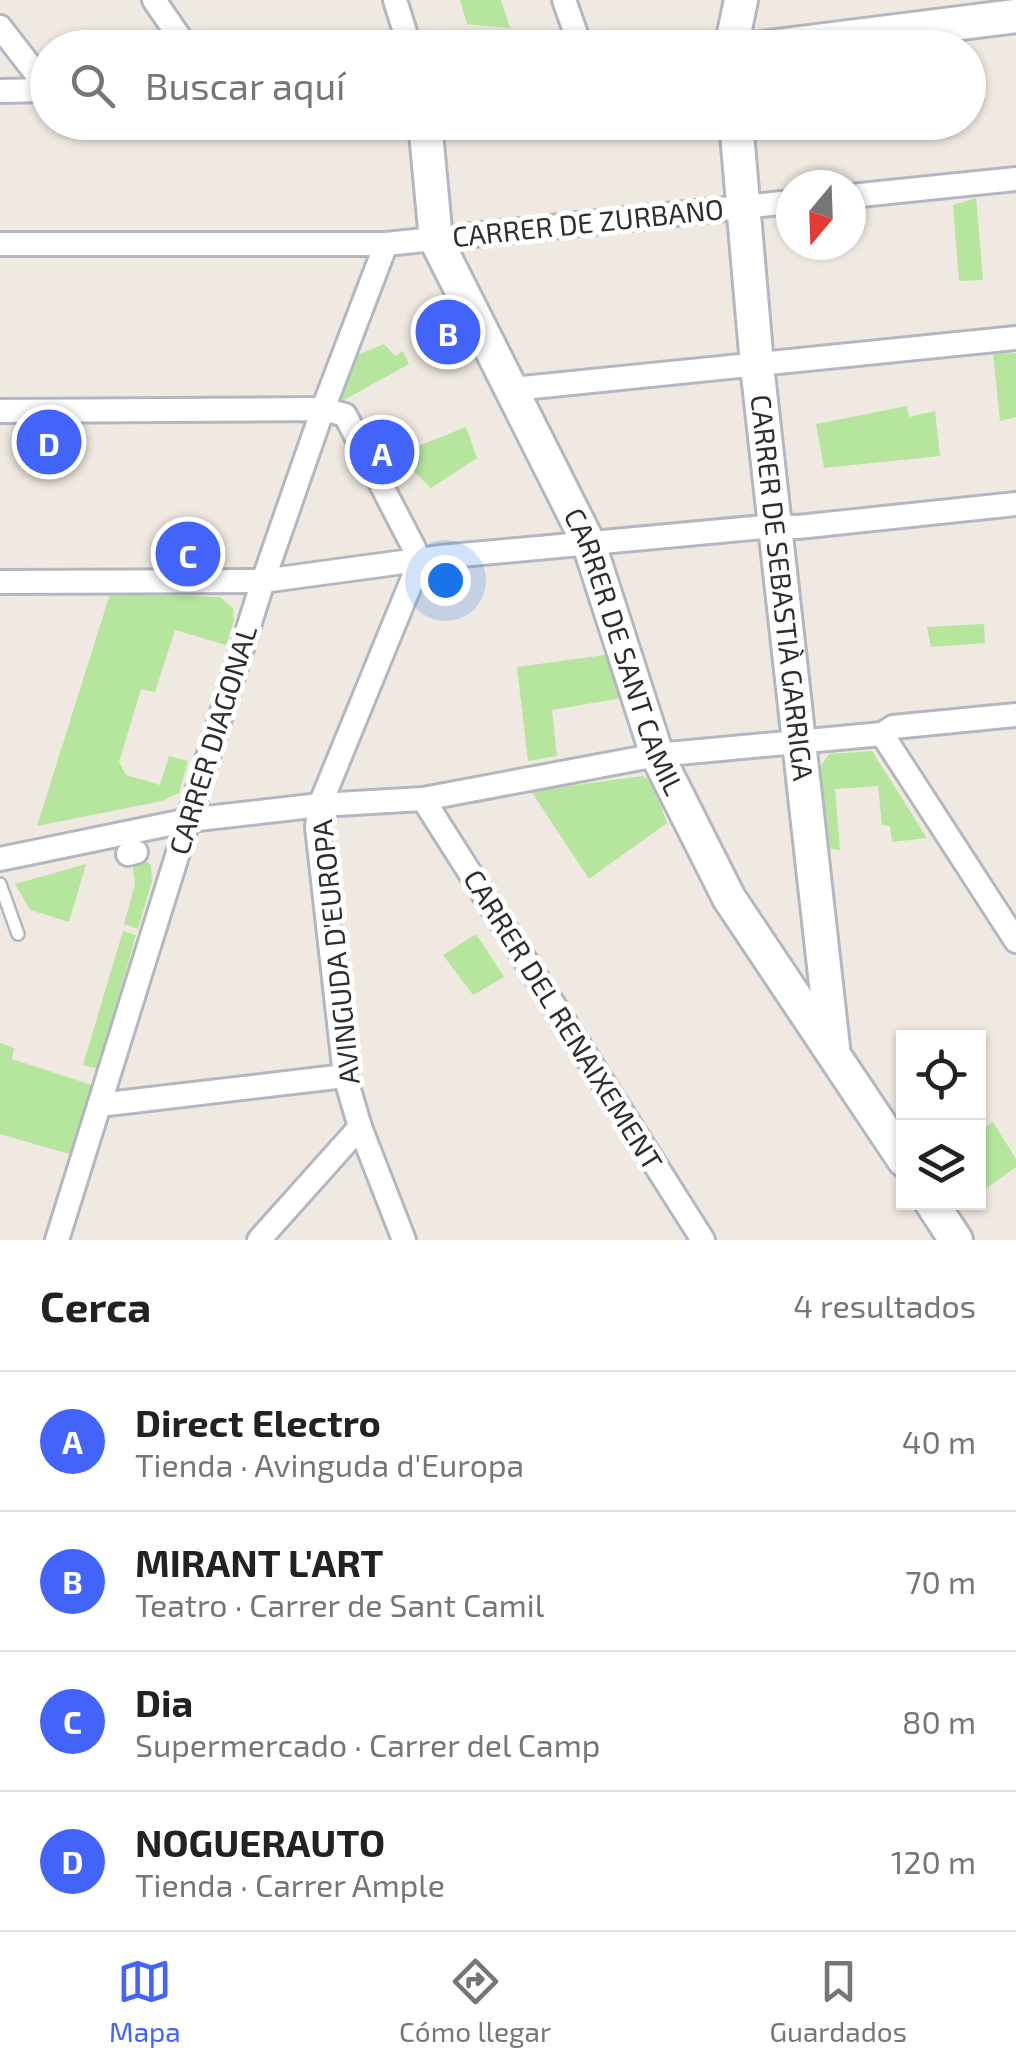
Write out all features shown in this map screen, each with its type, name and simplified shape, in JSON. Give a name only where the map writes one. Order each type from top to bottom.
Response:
[{"type":"street","points":[[154,0],[175,30]]},
{"type":"street","points":[[395,0],[404,30]]},
{"type":"street","points":[[564,0],[575,30]]},
{"type":"street","points":[[735,30],[741,0]]},
{"type":"street","points":[[904,30],[1016,16]]},
{"type":"street","points":[[0,27],[30,66]]},
{"type":"street","points":[[0,91],[30,90]]},
{"type":"street","points":[[427,140],[436,240]]},
{"type":"street","name":"CARRER DE SEBASTIÀ GARRIGA","points":[[738,140],[774,526],[833,1052]]},
{"type":"street","points":[[866,195],[1016,180]]},
{"type":"street","name":"CARRER DE ZURBANO","points":[[0,244],[386,244],[776,203]]},
{"type":"street","name":"CARRER DE SANT CAMIL","points":[[436,240],[589,544],[656,756],[728,898],[896,1148]]},
{"type":"street","name":"CARRER DIAGONAL","points":[[57,1240],[262,581],[386,244]]},
{"type":"street","points":[[514,389],[1016,338]]},
{"type":"street","points":[[0,412],[323,409],[344,415],[420,560]]},
{"type":"street","points":[[0,582],[262,581],[420,560],[1016,504]]},
{"type":"street","name":"AVINGUDA D'EUROPA","points":[[404,1240],[345,1076],[317,827],[320,805],[420,560]]},
{"type":"street","points":[[134,845],[188,820],[320,805],[423,799],[656,756],[882,734],[893,727],[1016,715]]},
{"type":"street","points":[[882,734],[1016,941]]},
{"type":"street","name":"CARRER DEL RENAIXEMENT","points":[[423,799],[703,1240]]},
{"type":"street","points":[[0,859],[164,842],[171,848],[175,862]]},
{"type":"street","points":[[790,988],[825,975]]},
{"type":"street","points":[[100,1105],[345,1076]]},
{"type":"street","points":[[259,1240],[360,1126]]},
{"type":"street","points":[[936,1210],[956,1240]]},
{"type":"lane","points":[[0,884],[18,934]]},
{"type":"green space","points":[[460,0],[501,0],[510,28],[467,24]]},
{"type":"green space","points":[[976,198],[983,280],[959,281],[953,205]]},
{"type":"green space","points":[[384,344],[395,356],[403,351],[409,364],[342,401],[336,393],[350,358]]},
{"type":"green space","points":[[1016,353],[1016,417],[1000,421],[993,354]]},
{"type":"green space","points":[[907,406],[909,417],[935,411],[940,456],[824,468],[816,424]]},
{"type":"green space","points":[[466,427],[477,458],[431,488],[412,470],[395,485],[378,462]]},
{"type":"green space","points":[[110,594],[220,597],[233,608],[234,620],[226,645],[175,630],[155,692],[141,689],[119,762],[126,775],[160,785],[169,756],[188,761],[179,793],[162,801],[37,826]]},
{"type":"green space","points":[[984,624],[985,643],[931,647],[927,627]]},
{"type":"green space","points":[[605,655],[622,698],[552,710],[557,756],[528,761],[517,667]]},
{"type":"green space","points":[[872,751],[927,838],[892,842],[890,826],[882,825],[878,786],[835,789],[840,850],[824,848],[817,771],[829,754]]},
{"type":"green space","points":[[643,776],[652,781],[667,823],[589,879],[531,791]]},
{"type":"green space","points":[[140,856],[151,865],[152,881],[138,929],[124,924],[135,884],[132,861]]},
{"type":"green space","points":[[86,864],[69,922],[30,910],[15,884]]},
{"type":"green space","points":[[123,931],[136,935],[98,1069],[83,1065]]},
{"type":"green space","points":[[476,934],[504,977],[473,995],[443,955]]},
{"type":"green space","points":[[0,1043],[14,1048],[12,1059],[104,1089],[83,1158],[0,1134]]},
{"type":"green space","points":[[993,1122],[1016,1159],[1016,1167],[986,1189],[986,1126]]},
{"type":"place","name":"MIRANT L'ART","points":[[448,332]]},
{"type":"place","name":"NOGUERAUTO","points":[[49,442]]},
{"type":"place","name":"Direct Electro","points":[[382,452]]},
{"type":"place","name":"Dia","points":[[188,554]]}]
